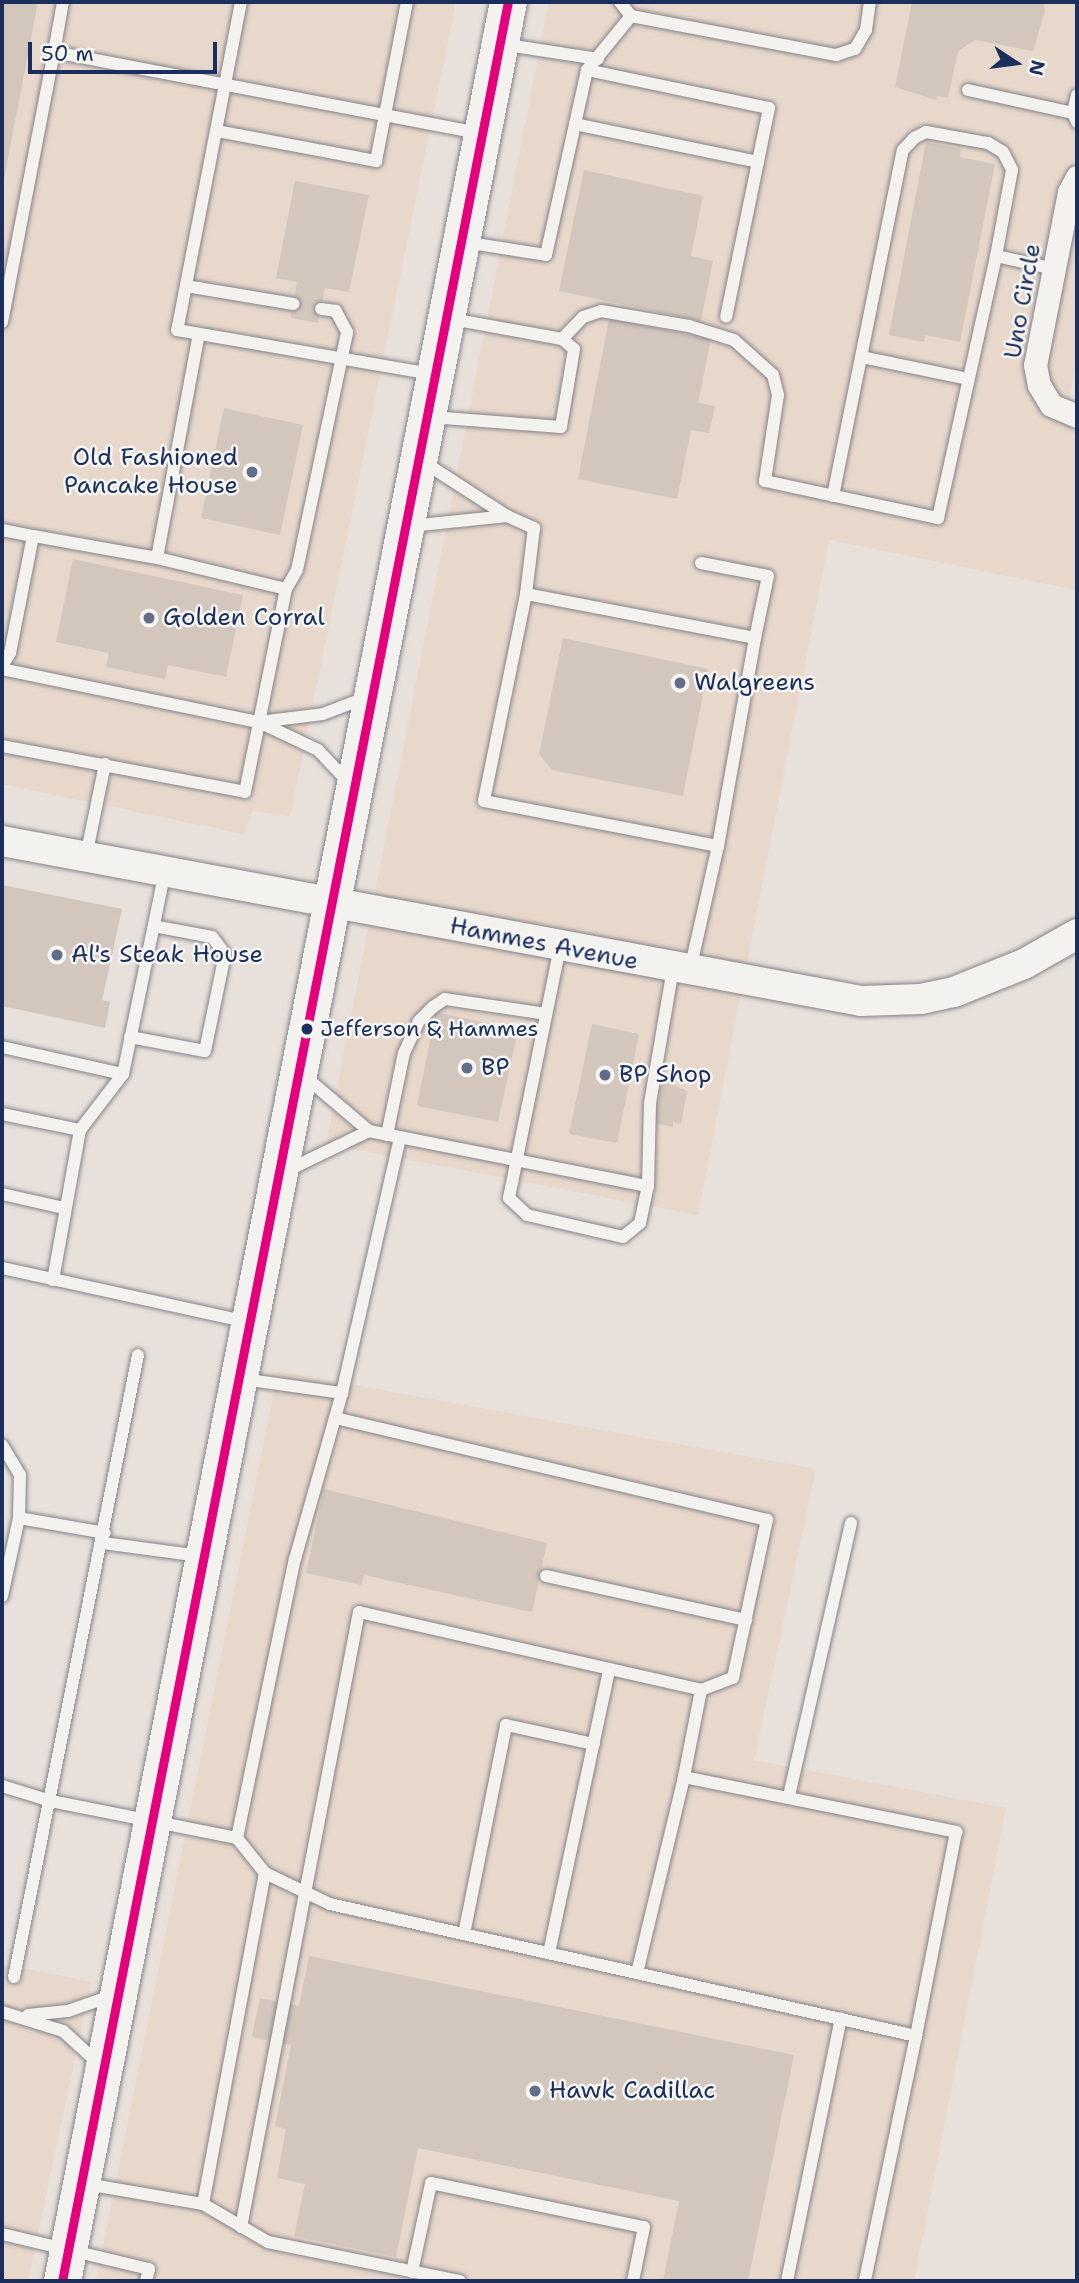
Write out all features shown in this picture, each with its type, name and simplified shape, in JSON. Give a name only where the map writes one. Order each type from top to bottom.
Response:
[{"type":"main road","points":[[65,2265],[508,2]]},
{"type":"street","name":"Uno Circle","points":[[1077,177],[1069,192],[1035,365],[1039,385],[1051,405],[1077,416]]},
{"type":"street","name":"Hammes Avenue","points":[[2,841],[333,902],[681,971],[860,1001],[921,999],[994,977],[1077,934]]},
{"type":"lane","points":[[2,322],[63,2]]},
{"type":"lane","points":[[241,2],[177,330],[436,375]]},
{"type":"lane","points":[[217,131],[376,161],[407,2]]},
{"type":"lane","points":[[620,2],[631,16],[836,55],[855,49],[866,30],[870,2]]},
{"type":"lane","points":[[462,241],[546,255],[587,70],[631,16]]},
{"type":"lane","points":[[500,44],[598,59]]},
{"type":"lane","points":[[54,52],[483,134]]},
{"type":"lane","points":[[587,70],[769,108],[726,317]]},
{"type":"lane","points":[[968,90],[1075,117],[1077,94]]},
{"type":"lane","points":[[575,124],[758,162]]},
{"type":"lane","points":[[562,339],[583,317],[601,311],[689,326],[734,340],[773,375],[778,395],[765,481],[834,496],[938,518],[996,256],[1012,170],[1003,152],[988,143],[926,132],[914,138],[904,150],[834,496]]},
{"type":"lane","points":[[996,256],[1054,269]]},
{"type":"lane","points":[[187,286],[293,304]]},
{"type":"lane","points":[[2,746],[245,792],[286,589],[297,570],[347,332],[337,311],[321,309]]},
{"type":"lane","points":[[428,417],[561,427],[574,349],[562,339],[447,318]]},
{"type":"lane","points":[[157,558],[199,334]]},
{"type":"lane","points":[[862,357],[968,379]]},
{"type":"lane","points":[[420,460],[507,516],[534,528],[526,594],[484,801],[718,846]]},
{"type":"lane","points":[[407,526],[507,516]]},
{"type":"lane","points":[[2,530],[157,558],[286,589]]},
{"type":"lane","points":[[33,536],[10,653],[2,667],[259,722],[318,750],[355,790]]},
{"type":"lane","points":[[559,947],[509,1198],[518,1210],[623,1237],[640,1223],[648,1186],[650,1103],[681,971],[718,846],[768,576],[701,563]]},
{"type":"lane","points":[[526,594],[755,638]]},
{"type":"lane","points":[[259,722],[323,714],[374,695]]},
{"type":"lane","points":[[86,857],[105,764]]},
{"type":"lane","points":[[53,1280],[80,1130],[123,1074],[165,871]]},
{"type":"lane","points":[[130,1037],[205,1051],[225,954],[212,937],[154,926]]},
{"type":"lane","points":[[387,1135],[404,1053],[419,1021],[433,1007],[445,999],[546,1014]]},
{"type":"lane","points":[[2,1047],[123,1074]]},
{"type":"lane","points":[[300,1072],[369,1131],[648,1186]]},
{"type":"lane","points":[[2,1114],[80,1130]]},
{"type":"lane","points":[[280,1174],[369,1131]]},
{"type":"lane","points":[[237,1838],[295,1559],[342,1393],[400,1138]]},
{"type":"lane","points":[[2,1194],[64,1208]]},
{"type":"lane","points":[[2,1268],[250,1322]]},
{"type":"lane","points":[[13,1977],[104,1538],[138,1355]]},
{"type":"lane","points":[[239,1378],[342,1393]]},
{"type":"lane","points":[[241,2227],[359,1612],[701,1690],[733,1678],[767,1520],[335,1418]]},
{"type":"lane","points":[[2,1445],[20,1475],[19,1518],[2,1596]]},
{"type":"lane","points":[[19,1518],[204,1557]]},
{"type":"lane","points":[[789,1796],[850,1523]]},
{"type":"lane","points":[[546,1576],[746,1620]]},
{"type":"lane","points":[[549,1953],[609,1671]]},
{"type":"lane","points":[[638,1973],[684,1777],[701,1690]]},
{"type":"lane","points":[[464,1934],[506,1725],[594,1744]]},
{"type":"lane","points":[[684,1777],[789,1796],[956,1832],[865,2281]]},
{"type":"lane","points":[[2,1786],[51,1801],[237,1838],[265,1872],[330,1904],[916,2036]]},
{"type":"lane","points":[[203,2204],[265,1872]]},
{"type":"lane","points":[[24,2016],[68,2011],[118,1993]]},
{"type":"lane","points":[[2,2012],[24,2016],[63,2031],[103,2068]]},
{"type":"lane","points":[[787,2281],[841,2019]]},
{"type":"lane","points":[[81,2183],[203,2204],[268,2242],[460,2281]]},
{"type":"lane","points":[[412,2272],[431,2183],[644,2227],[633,2281]]},
{"type":"lane","points":[[2,2234],[65,2265],[149,2269],[146,2281]]},
{"type":"shaded area","points":[[2,2],[456,2],[290,816],[252,811],[244,834],[2,784]]},
{"type":"shaded area","points":[[549,2],[1077,2],[1077,354],[1069,400],[1077,403],[1077,590],[829,540],[698,1215],[326,1144]]},
{"type":"shaded area","points":[[278,1371],[816,1469],[754,1760],[1006,1808],[914,2281],[96,2281]]},
{"type":"shaded area","points":[[2,1964],[91,1982],[28,2281],[2,2281]]},
{"type":"building","points":[[2,2],[38,2],[3,184],[2,184]]},
{"type":"building","points":[[912,2],[1043,2],[1045,10],[1033,51],[975,40],[958,51],[948,98],[937,96],[936,100],[895,87]]},
{"type":"building","points":[[926,142],[961,149],[960,157],[995,164],[960,342],[925,335],[924,342],[889,335]]},
{"type":"building","points":[[584,170],[703,196],[691,256],[713,261],[701,321],[559,291]]},
{"type":"building","points":[[295,181],[369,195],[349,292],[325,288],[318,323],[291,318],[297,282],[276,278]]},
{"type":"building","points":[[609,319],[711,339],[698,403],[715,406],[709,433],[691,430],[677,499],[578,479]]},
{"type":"building","name":"Old Fashioned Pancake House","points":[[224,408],[303,425],[280,535],[201,518]]},
{"type":"building","name":"Golden Corral","points":[[73,559],[243,595],[226,677],[168,665],[165,679],[106,667],[109,653],[56,642]]},
{"type":"building","name":"Walgreens","points":[[563,638],[708,669],[683,796],[552,770],[539,754]]},
{"type":"building","name":"Al's Steak House","points":[[2,885],[122,909],[102,1000],[110,1002],[105,1028],[2,1006]]},
{"type":"building","name":"BP","points":[[436,1012],[518,1030],[498,1122],[417,1106]]},
{"type":"building","name":"BP Shop","points":[[592,1024],[639,1034],[617,1143],[569,1134]]},
{"type":"building","points":[[663,1081],[687,1091],[681,1124],[673,1122],[673,1127],[654,1123]]},
{"type":"building","points":[[324,1489],[547,1543],[532,1612],[364,1575],[361,1585],[306,1573]]},
{"type":"building","name":"Hawk Cadillac","points":[[309,1956],[794,2055],[748,2281],[663,2281],[679,2201],[418,2148],[396,2257],[294,2236],[305,2184],[277,2178],[286,2129],[275,2126],[291,2045],[252,2037],[260,1998],[299,2006]]},
{"type":"transit line","points":[[62,2281],[508,2]]},
{"type":"place","name":"Old Fashioned Pancake House","points":[[252,472]]},
{"type":"place","name":"Golden Corral","points":[[149,618]]},
{"type":"place","name":"Walgreens","points":[[680,683]]},
{"type":"place","name":"Al's Steak House","points":[[57,955]]},
{"type":"place","name":"Jefferson & Hammes","points":[[307,1029]]},
{"type":"place","name":"BP","points":[[467,1068]]},
{"type":"place","name":"BP Shop","points":[[605,1075]]},
{"type":"place","name":"Hawk Cadillac","points":[[535,2091]]}]
